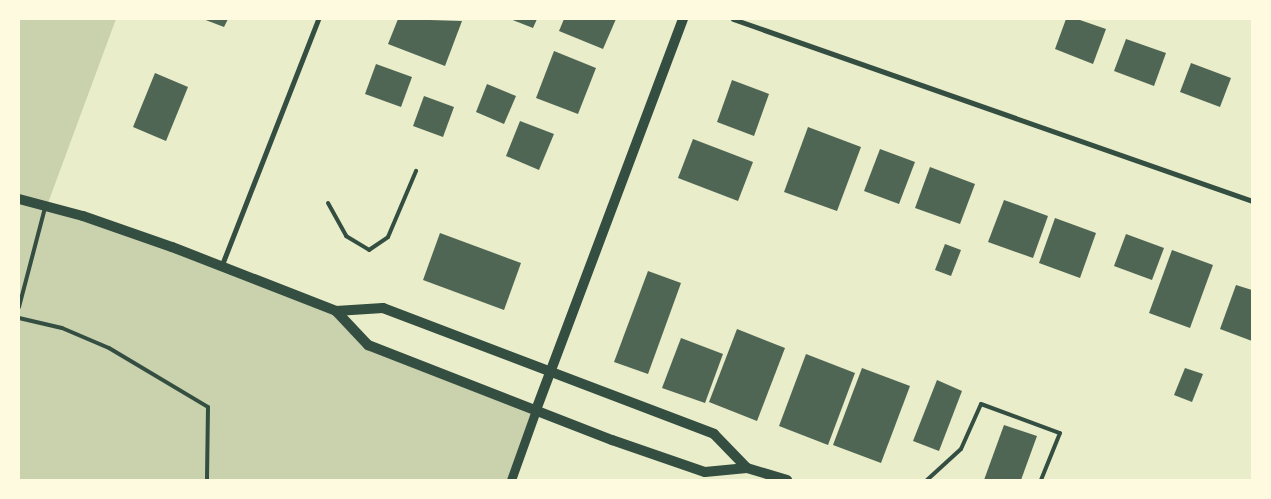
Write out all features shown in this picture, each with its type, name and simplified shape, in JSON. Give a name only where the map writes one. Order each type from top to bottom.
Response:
[{"type":"main road","points":[[536,410],[683,19]]},
{"type":"main road","points":[[19,199],[172,247],[221,268],[336,311],[383,308],[714,434],[747,468]]},
{"type":"main road","points":[[336,311],[368,345],[536,410],[705,472],[747,468],[787,480]]},
{"type":"street","points":[[221,268],[318,19]]},
{"type":"street","points":[[733,19],[1252,201]]},
{"type":"street","points":[[511,480],[536,410]]},
{"type":"lane","points":[[328,203],[346,236],[369,250],[388,237],[416,171]]},
{"type":"lane","points":[[19,307],[46,206]]},
{"type":"lane","points":[[19,318],[62,328],[109,348],[208,407],[208,480]]},
{"type":"lane","points":[[927,480],[962,449],[981,404],[1060,433],[1041,480]]},
{"type":"green space","points":[[19,19],[116,19],[48,203],[336,308],[367,348],[533,411],[509,480],[19,480]]},
{"type":"building","points":[[203,19],[228,19],[224,27]]},
{"type":"building","points":[[398,19],[462,21],[445,66],[388,44]]},
{"type":"building","points":[[510,19],[537,19],[533,28]]},
{"type":"building","points":[[564,19],[616,19],[603,49],[559,31]]},
{"type":"building","points":[[1066,19],[1077,19],[1106,29],[1093,64],[1055,49]]},
{"type":"building","points":[[1126,39],[1166,53],[1154,86],[1114,71]]},
{"type":"building","points":[[554,51],[596,68],[578,114],[536,98]]},
{"type":"building","points":[[1191,63],[1231,78],[1220,107],[1180,92]]},
{"type":"building","points":[[376,64],[412,77],[401,107],[365,94]]},
{"type":"building","points":[[155,73],[188,87],[166,141],[133,127]]},
{"type":"building","points":[[732,80],[769,94],[754,136],[717,122]]},
{"type":"building","points":[[487,84],[516,96],[504,124],[476,112]]},
{"type":"building","points":[[424,96],[454,107],[443,137],[413,126]]},
{"type":"building","points":[[520,121],[554,134],[539,170],[506,156]]},
{"type":"building","points":[[808,127],[861,147],[837,211],[784,192]]},
{"type":"building","points":[[693,139],[753,162],[738,201],[678,178]]},
{"type":"building","points":[[880,149],[915,162],[899,204],[864,191]]},
{"type":"building","points":[[930,167],[975,184],[960,224],[915,208]]},
{"type":"building","points":[[1004,200],[1048,216],[1033,258],[988,242]]},
{"type":"building","points":[[1055,218],[1096,233],[1080,278],[1039,263]]},
{"type":"building","points":[[440,233],[521,263],[504,310],[423,280]]},
{"type":"building","points":[[1126,234],[1164,248],[1152,280],[1114,266]]},
{"type":"building","points":[[945,244],[961,250],[951,276],[935,270]]},
{"type":"building","points":[[1172,250],[1213,265],[1190,328],[1149,313]]},
{"type":"building","points":[[648,271],[681,283],[648,374],[614,362]]},
{"type":"building","points":[[1236,285],[1252,290],[1252,341],[1220,329]]},
{"type":"building","points":[[737,329],[785,348],[757,421],[709,402]]},
{"type":"building","points":[[681,338],[723,354],[705,403],[662,388]]},
{"type":"building","points":[[806,354],[855,373],[828,445],[779,426]]},
{"type":"building","points":[[862,368],[910,386],[881,463],[833,445]]},
{"type":"building","points":[[1185,368],[1203,374],[1192,402],[1174,395]]},
{"type":"building","points":[[937,380],[962,391],[939,451],[913,441]]},
{"type":"building","points":[[1004,425],[1037,436],[1021,480],[984,480]]}]
